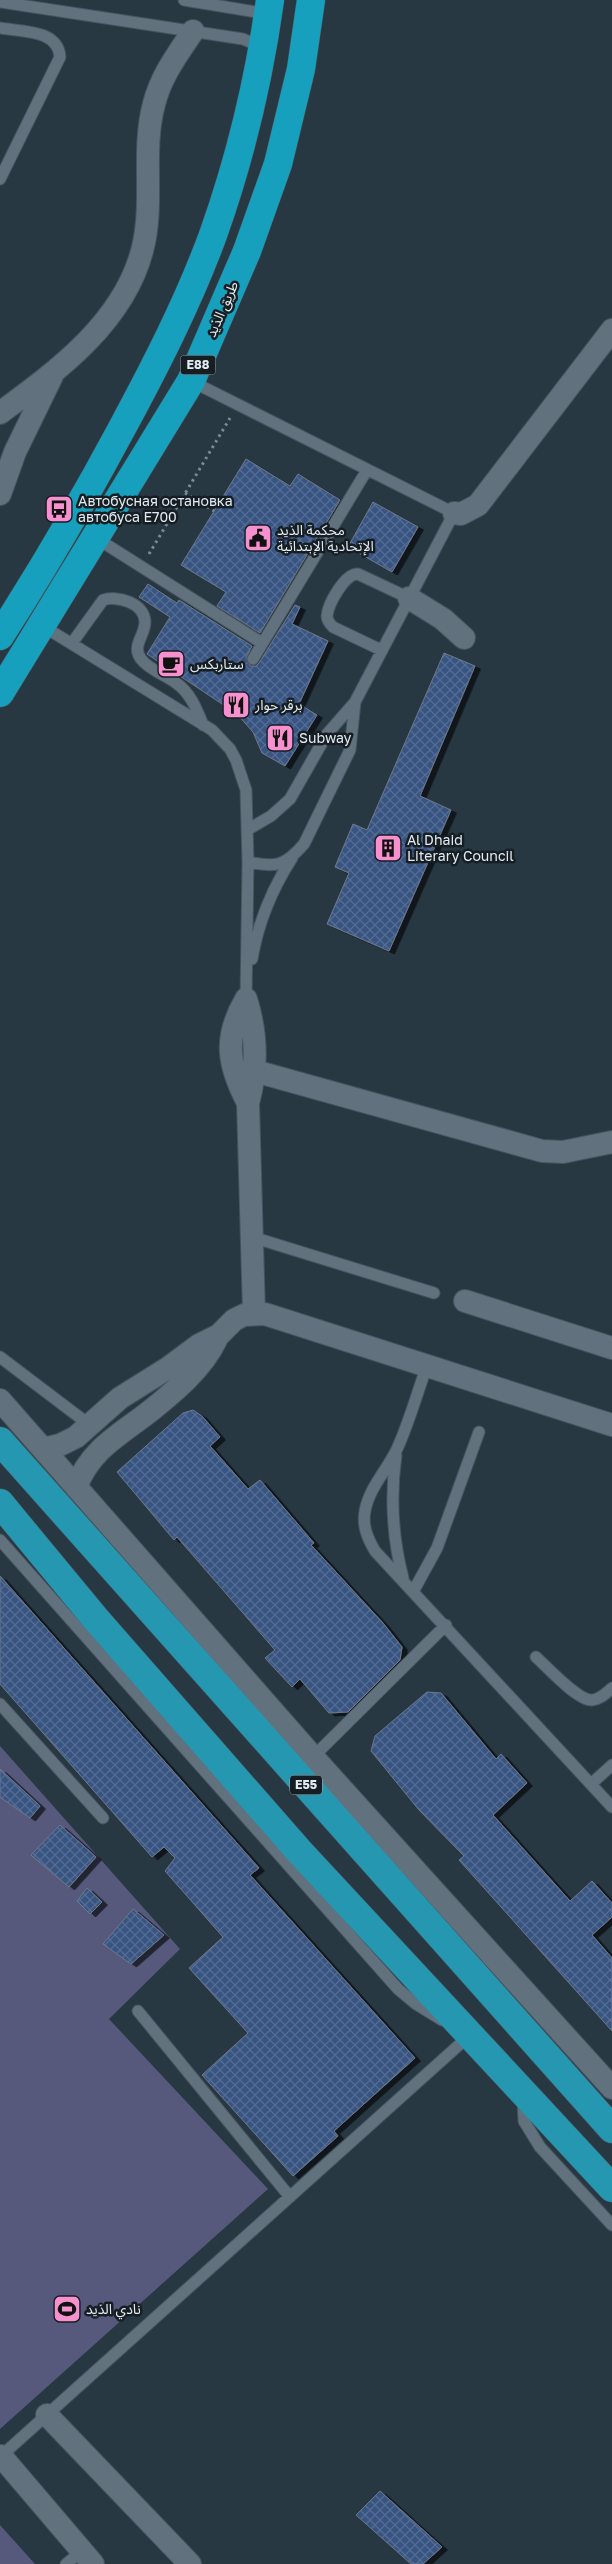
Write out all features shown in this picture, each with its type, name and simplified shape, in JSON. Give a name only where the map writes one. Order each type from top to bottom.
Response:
[{"type":"highway","name":"طريق الذيد","points":[[0,693],[191,381],[247,251],[278,164],[301,68],[312,0]]},
{"type":"highway","name":"E88","points":[[0,636],[83,500],[142,391],[182,310],[212,236],[241,146],[264,48],[269,7]]},
{"type":"highway","name":"E55","points":[[0,1441],[612,2129]]},
{"type":"highway","points":[[0,1502],[95,1618],[286,1836],[469,2036],[522,2089],[612,2188]]},
{"type":"street","points":[[0,413],[54,373],[115,308],[136,271],[146,230],[148,140],[154,104],[166,70],[193,31]]},
{"type":"street","points":[[454,513],[462,514],[478,504],[612,330]]},
{"type":"street","points":[[0,494],[15,452],[54,373]]},
{"type":"street","points":[[409,598],[443,619],[464,638]]},
{"type":"street","points":[[246,995],[256,1042],[255,1071],[248,1102],[254,1313]]},
{"type":"street","points":[[246,995],[233,1024],[230,1052],[236,1079],[248,1102]]},
{"type":"street","points":[[255,1071],[542,1151],[562,1152],[612,1142]]},
{"type":"street","points":[[465,1301],[612,1348]]},
{"type":"street","points":[[43,1449],[60,1445],[91,1426],[120,1398],[137,1385],[219,1334],[234,1320],[254,1313],[265,1314],[612,1425]]},
{"type":"street","points":[[76,1487],[86,1465],[106,1443],[150,1411],[182,1383],[203,1361],[219,1334]]},
{"type":"street","points":[[0,1400],[313,1757],[612,2088]]},
{"type":"street","points":[[91,1426],[106,1443]]},
{"type":"street","points":[[47,2415],[190,2564]]},
{"type":"street","points":[[0,2457],[80,2559]]},
{"type":"lane","points":[[184,0],[242,10],[269,7]]},
{"type":"lane","points":[[235,0],[242,10]]},
{"type":"lane","points":[[0,2],[243,39],[264,48]]},
{"type":"lane","points":[[0,28],[47,36],[58,44],[60,57],[0,179]]},
{"type":"lane","points":[[191,381],[454,513],[355,702],[327,734],[290,799],[271,816],[247,830]]},
{"type":"lane","points":[[253,658],[367,470]]},
{"type":"lane","points":[[96,538],[262,643]]},
{"type":"lane","points":[[381,650],[332,627],[328,621],[328,613],[343,581],[350,575],[358,574],[409,598]]},
{"type":"lane","points":[[72,643],[103,600],[118,598],[130,602],[143,615],[145,622],[137,649],[140,658],[182,687],[203,725]]},
{"type":"lane","points":[[40,625],[203,725],[221,739],[236,760],[246,790],[248,862],[246,995]]},
{"type":"lane","points":[[246,995],[254,943],[264,912],[282,874],[304,844],[345,761],[352,738],[355,702]]},
{"type":"lane","points":[[248,862],[273,865],[286,862],[295,855]]},
{"type":"lane","points":[[252,1236],[434,1293]]},
{"type":"lane","points":[[0,1357],[32,1384],[91,1426]]},
{"type":"lane","points":[[427,1366],[397,1449],[369,1499],[365,1512],[364,1526],[368,1539],[375,1551],[414,1590],[612,1807]]},
{"type":"lane","points":[[414,1590],[437,1548],[479,1432]]},
{"type":"lane","points":[[397,1449],[392,1503],[393,1529],[403,1580]]},
{"type":"lane","points":[[0,1540],[398,1989],[416,2004],[469,2036],[0,2457]]},
{"type":"lane","points":[[313,1757],[446,1625]]},
{"type":"lane","points":[[536,1657],[581,1697],[593,1700],[599,1698],[612,1688]]},
{"type":"lane","points":[[0,1704],[102,1818]]},
{"type":"lane","points":[[591,1784],[612,1765]]},
{"type":"lane","points":[[138,2011],[290,2197]]},
{"type":"lane","points":[[522,2089],[524,2121],[534,2138],[612,2224]]},
{"type":"path","points":[[142,567],[238,405]]},
{"type":"path","points":[[185,493],[214,511]]},
{"type":"shaded area","name":"نادي الذيد","points":[[0,1746],[180,1949],[109,2019],[268,2189],[0,2429]]},
{"type":"shaded area","points":[[0,2525],[35,2564],[0,2564]]},
{"type":"building","name":"محكمة الذيد الإتحادية الإبتدائية","points":[[246,459],[290,486],[298,474],[340,500],[260,633],[217,606],[226,592],[181,565]]},
{"type":"building","points":[[373,502],[418,527],[392,572],[348,547]]},
{"type":"building","points":[[148,584],[177,603],[179,600],[252,646],[246,658],[250,666],[256,666],[259,663],[295,605],[300,607],[292,624],[328,641],[299,704],[317,715],[285,766],[262,753],[253,732],[237,714],[147,654],[170,617],[139,597]]},
{"type":"building","name":"Al Dhaid Literary Council","points":[[444,653],[475,666],[420,796],[451,810],[389,951],[327,924],[349,873],[335,867],[353,824],[367,830]]},
{"type":"building","points":[[193,1410],[202,1416],[220,1437],[210,1446],[248,1489],[260,1480],[314,1543],[311,1545],[383,1623],[402,1647],[400,1660],[348,1712],[329,1713],[300,1679],[292,1687],[265,1658],[275,1650],[177,1537],[174,1540],[117,1472],[183,1413]]},
{"type":"building","points":[[0,1576],[259,1868],[250,1875],[415,2058],[334,2131],[338,2136],[293,2176],[202,2075],[248,2033],[189,1968],[223,1937],[165,1871],[175,1858],[164,1847],[152,1857],[0,1684]]},
{"type":"building","points":[[427,1692],[441,1693],[496,1759],[501,1754],[527,1783],[493,1815],[570,1901],[592,1881],[612,1903],[612,1917],[592,1935],[612,1958],[612,2031],[459,1860],[464,1856],[419,1810],[371,1751],[375,1736]]},
{"type":"building","points":[[0,1769],[40,1806],[30,1818],[0,1797]]},
{"type":"building","points":[[60,1825],[96,1857],[69,1887],[31,1855]]},
{"type":"building","points":[[87,1888],[102,1902],[90,1914],[77,1901]]},
{"type":"building","points":[[133,1909],[164,1935],[131,1964],[103,1944]]},
{"type":"building","points":[[380,2491],[442,2547],[423,2564],[411,2564],[356,2515]]},
{"type":"place","name":"Автобусная остановка автобуса Е700","points":[[59,509]]},
{"type":"place","name":"محكمة الذيد الإتحادية الإبتدائية","points":[[258,538]]},
{"type":"place","name":"ستاربكس","points":[[171,664]]},
{"type":"place","name":"برقر حوار","points":[[236,705]]},
{"type":"place","name":"Subway","points":[[280,738]]},
{"type":"place","name":"Al Dhaid Literary Council","points":[[388,848]]},
{"type":"place","name":"نادي الذيد","points":[[67,2309]]}]
